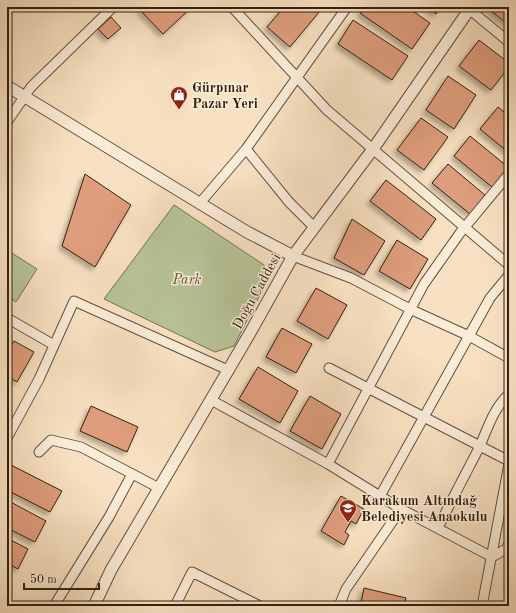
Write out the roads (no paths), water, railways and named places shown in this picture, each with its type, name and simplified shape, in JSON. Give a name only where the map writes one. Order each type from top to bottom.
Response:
[{"type":"street","points":[[7,122],[31,87],[113,7]]},
{"type":"street","points":[[232,7],[296,78],[328,110],[509,265]]},
{"type":"street","points":[[200,203],[246,149],[347,7]]},
{"type":"street","points":[[470,8],[509,42]]},
{"type":"street","name":"Doğu Caddesi","points":[[94,606],[111,570],[211,400],[293,256],[373,149],[470,8]]},
{"type":"street","points":[[7,86],[247,232],[293,256],[351,278],[412,310],[469,336],[509,358]]},
{"type":"street","points":[[246,149],[289,202],[314,227]]},
{"type":"street","points":[[328,464],[368,388],[412,310],[424,284],[465,227],[509,174]]},
{"type":"street","points":[[380,496],[423,416],[490,298],[509,274]]},
{"type":"street","points":[[7,438],[39,379],[74,301],[228,370]]},
{"type":"street","points":[[7,318],[54,345]]},
{"type":"street","points":[[329,368],[509,461]]},
{"type":"street","points":[[438,528],[480,446],[499,404],[509,394]]},
{"type":"street","points":[[211,400],[328,464],[401,509],[492,557]]},
{"type":"street","points":[[38,452],[51,440],[81,447],[158,488]]},
{"type":"street","points":[[482,606],[509,464]]},
{"type":"street","points":[[54,606],[109,517],[132,474]]},
{"type":"street","points":[[339,606],[346,589],[401,509]]},
{"type":"street","points":[[492,557],[508,549]]},
{"type":"street","points":[[175,606],[192,572],[260,606]]},
{"type":"place","name":"Gürpınar Pazar Yeri","points":[[179,110]]},
{"type":"place","name":"Karakum Altındağ Belediyesi Anaokulu","points":[[348,523]]},
{"type":"park label","name":"Park","points":[[187,279]]}]
